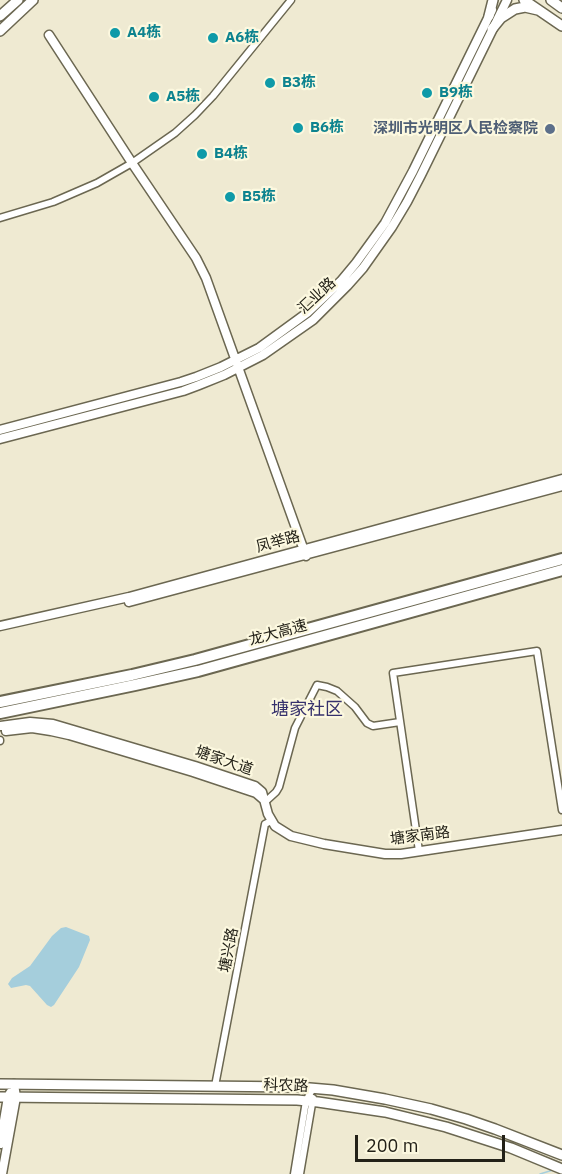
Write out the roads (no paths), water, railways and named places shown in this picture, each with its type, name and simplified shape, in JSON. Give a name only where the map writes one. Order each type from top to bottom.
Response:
[{"type":"highway","name":"龙大高速","points":[[0,713],[38,701],[198,670],[471,590],[562,559]]},
{"type":"highway","name":"龙大高速","points":[[471,590],[559,572]]},
{"type":"highway","name":"龙大高速","points":[[0,702],[38,701]]},
{"type":"main road","points":[[0,16],[18,0]]},
{"type":"main road","points":[[0,31],[33,0]]},
{"type":"main road","points":[[489,16],[495,0]]},
{"type":"main road","points":[[524,0],[562,26]]},
{"type":"main road","points":[[551,0],[562,8]]},
{"type":"main road","points":[[492,29],[501,18],[515,9],[525,7],[538,10]]},
{"type":"main road","name":"科农路","points":[[0,1084],[313,1088],[366,1095],[431,1109],[495,1129],[562,1155]]},
{"type":"main road","name":"科农路","points":[[8,1097],[310,1101],[385,1112],[415,1119],[465,1133],[562,1169]]},
{"type":"street","points":[[0,218],[53,202],[97,183],[132,163],[175,133],[213,96],[291,0]]},
{"type":"street","name":"汇业路","points":[[0,430],[181,382],[263,355],[313,320],[347,286],[376,250],[407,202],[507,0]]},
{"type":"street","name":"汇业路","points":[[0,439],[183,391],[224,375],[307,313],[341,281],[369,245],[400,198],[489,16]]},
{"type":"street","points":[[49,35],[196,258],[206,278],[305,552]]},
{"type":"street","name":"凤举路","points":[[0,632],[132,602],[562,478]]},
{"type":"street","name":"凤举路","points":[[0,626],[129,597],[562,486]]},
{"type":"street","points":[[419,851],[393,673],[537,651],[562,810]]},
{"type":"street","points":[[271,820],[265,802],[279,787],[296,728],[317,685],[337,691],[355,707],[367,723],[373,726],[400,722]]},
{"type":"street","name":"塘家大道","points":[[0,726],[41,722],[71,729],[195,765],[255,786],[262,792],[265,802]]},
{"type":"street","name":"塘家大道","points":[[0,731],[32,728],[69,735],[256,793],[265,802]]},
{"type":"street","name":"塘家南路","points":[[271,820],[275,826],[291,836],[385,854],[401,854],[562,830]]},
{"type":"street","name":"塘兴路","points":[[215,1086],[265,824],[271,820]]},
{"type":"street","points":[[0,1143],[8,1097],[14,1084]]},
{"type":"street","points":[[294,1174],[313,1088]]},
{"type":"street","points":[[2,1174],[8,1097]]},
{"type":"street","points":[[300,1174],[310,1101]]},
{"type":"water","points":[[66,927],[89,936],[90,940],[79,967],[54,1005],[51,1007],[47,1005],[30,986],[11,988],[8,984],[12,978],[30,966],[52,936],[61,928]]},
{"type":"waterway","points":[[540,1174],[553,1170]]},
{"type":"place","name":"A4栋","points":[[115,33]]},
{"type":"place","name":"A6栋","points":[[213,38]]},
{"type":"place","name":"B3栋","points":[[270,83]]},
{"type":"place","name":"B9栋","points":[[427,93]]},
{"type":"place","name":"A5栋","points":[[154,97]]},
{"type":"place","name":"B6栋","points":[[298,128]]},
{"type":"place","name":"深圳市光明区人民检察院","points":[[550,129]]},
{"type":"place","name":"B4栋","points":[[202,154]]},
{"type":"place","name":"B5栋","points":[[230,197]]},
{"type":"district","name":"塘家社区","points":[[307,710]]}]
